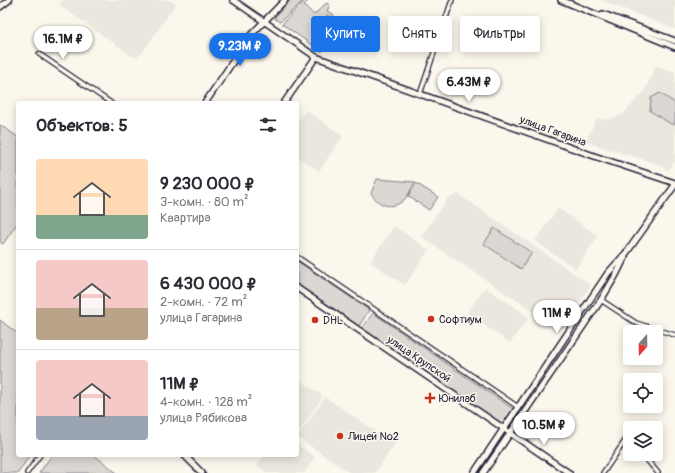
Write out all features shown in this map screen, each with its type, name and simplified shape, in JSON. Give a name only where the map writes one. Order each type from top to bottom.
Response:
[{"type":"street","points":[[0,7],[9,0]]},
{"type":"street","name":"улица Гагарина","points":[[233,0],[316,57],[675,184]]},
{"type":"street","points":[[206,101],[250,36],[285,0]]},
{"type":"street","points":[[420,94],[452,0]]},
{"type":"street","points":[[561,0],[667,41],[675,47]]},
{"type":"street","points":[[667,41],[675,41]]},
{"type":"street","points":[[39,54],[109,101]]},
{"type":"street","points":[[285,101],[316,57]]},
{"type":"street","points":[[474,473],[608,273],[627,252],[675,184]]},
{"type":"street","points":[[483,473],[601,300],[614,279],[627,252]]},
{"type":"street","name":"улица Крупской","points":[[299,258],[518,407]]},
{"type":"street","points":[[608,273],[613,275],[614,279]]},
{"type":"street","name":"улица Крупской","points":[[299,289],[569,473]]},
{"type":"street","points":[[601,300],[636,323],[675,335]]},
{"type":"street","points":[[572,327],[576,331],[579,331]]},
{"type":"street","points":[[603,473],[623,444]]},
{"type":"street","points":[[27,473],[39,457]]},
{"type":"street","points":[[186,457],[202,473]]},
{"type":"street","points":[[648,461],[658,473]]},
{"type":"shaded area","points":[[63,0],[169,0],[176,4],[142,53],[137,57],[132,56],[59,5]]},
{"type":"shaded area","points":[[291,0],[304,0],[280,22],[275,19],[275,17]]},
{"type":"shaded area","points":[[305,0],[309,0],[304,5],[314,15],[326,3],[330,5],[327,11],[334,15],[311,16],[311,44],[282,24]]},
{"type":"shaded area","points":[[600,0],[675,0],[675,29],[603,1]]},
{"type":"shaded area","points":[[656,66],[675,72],[675,161],[668,171],[658,164],[585,142],[597,118],[605,120],[622,115],[644,92]]},
{"type":"shaded area","points":[[660,93],[675,103],[675,124],[671,124],[650,111],[651,98]]},
{"type":"shaded area","points":[[306,110],[343,136],[319,171],[299,157],[299,120]]},
{"type":"shaded area","points":[[0,125],[16,136],[16,225],[3,244],[0,242]]},
{"type":"shaded area","points":[[377,179],[415,182],[405,199],[396,205],[391,206],[382,204],[371,193]]},
{"type":"shaded area","points":[[416,183],[438,197],[429,210],[408,196]]},
{"type":"shaded area","points":[[458,194],[591,285],[560,329],[421,237],[448,198]]},
{"type":"shaded area","points":[[558,208],[598,236],[576,269],[535,241]]},
{"type":"shaded area","points":[[394,226],[429,250],[405,285],[370,262]]},
{"type":"shaded area","points":[[494,228],[532,253],[521,269],[484,244]]},
{"type":"shaded area","points":[[299,262],[369,310],[359,326],[299,285]]},
{"type":"shaded area","points":[[485,287],[529,317],[510,343],[467,313]]},
{"type":"shaded area","points":[[373,313],[513,409],[503,424],[362,328]]},
{"type":"shaded area","points":[[0,320],[16,332],[16,457],[29,457],[18,473],[0,473]]},
{"type":"shaded area","points":[[299,379],[323,396],[299,432]]},
{"type":"shaded area","name":"Лицей №2","points":[[325,397],[387,439],[390,434],[398,439],[375,473],[350,473],[299,438],[299,434]]},
{"type":"shaded area","points":[[299,445],[315,457],[304,473],[267,473],[257,466],[263,457],[299,457]]},
{"type":"shaded area","points":[[51,457],[97,457],[117,473],[39,473]]},
{"type":"place","name":"Софтиум","points":[[431,319]]},
{"type":"place","name":"DHL","points":[[315,320]]},
{"type":"place","name":"Юнилаб","points":[[430,398]]},
{"type":"place","name":"Лицей №2","points":[[340,436]]}]
